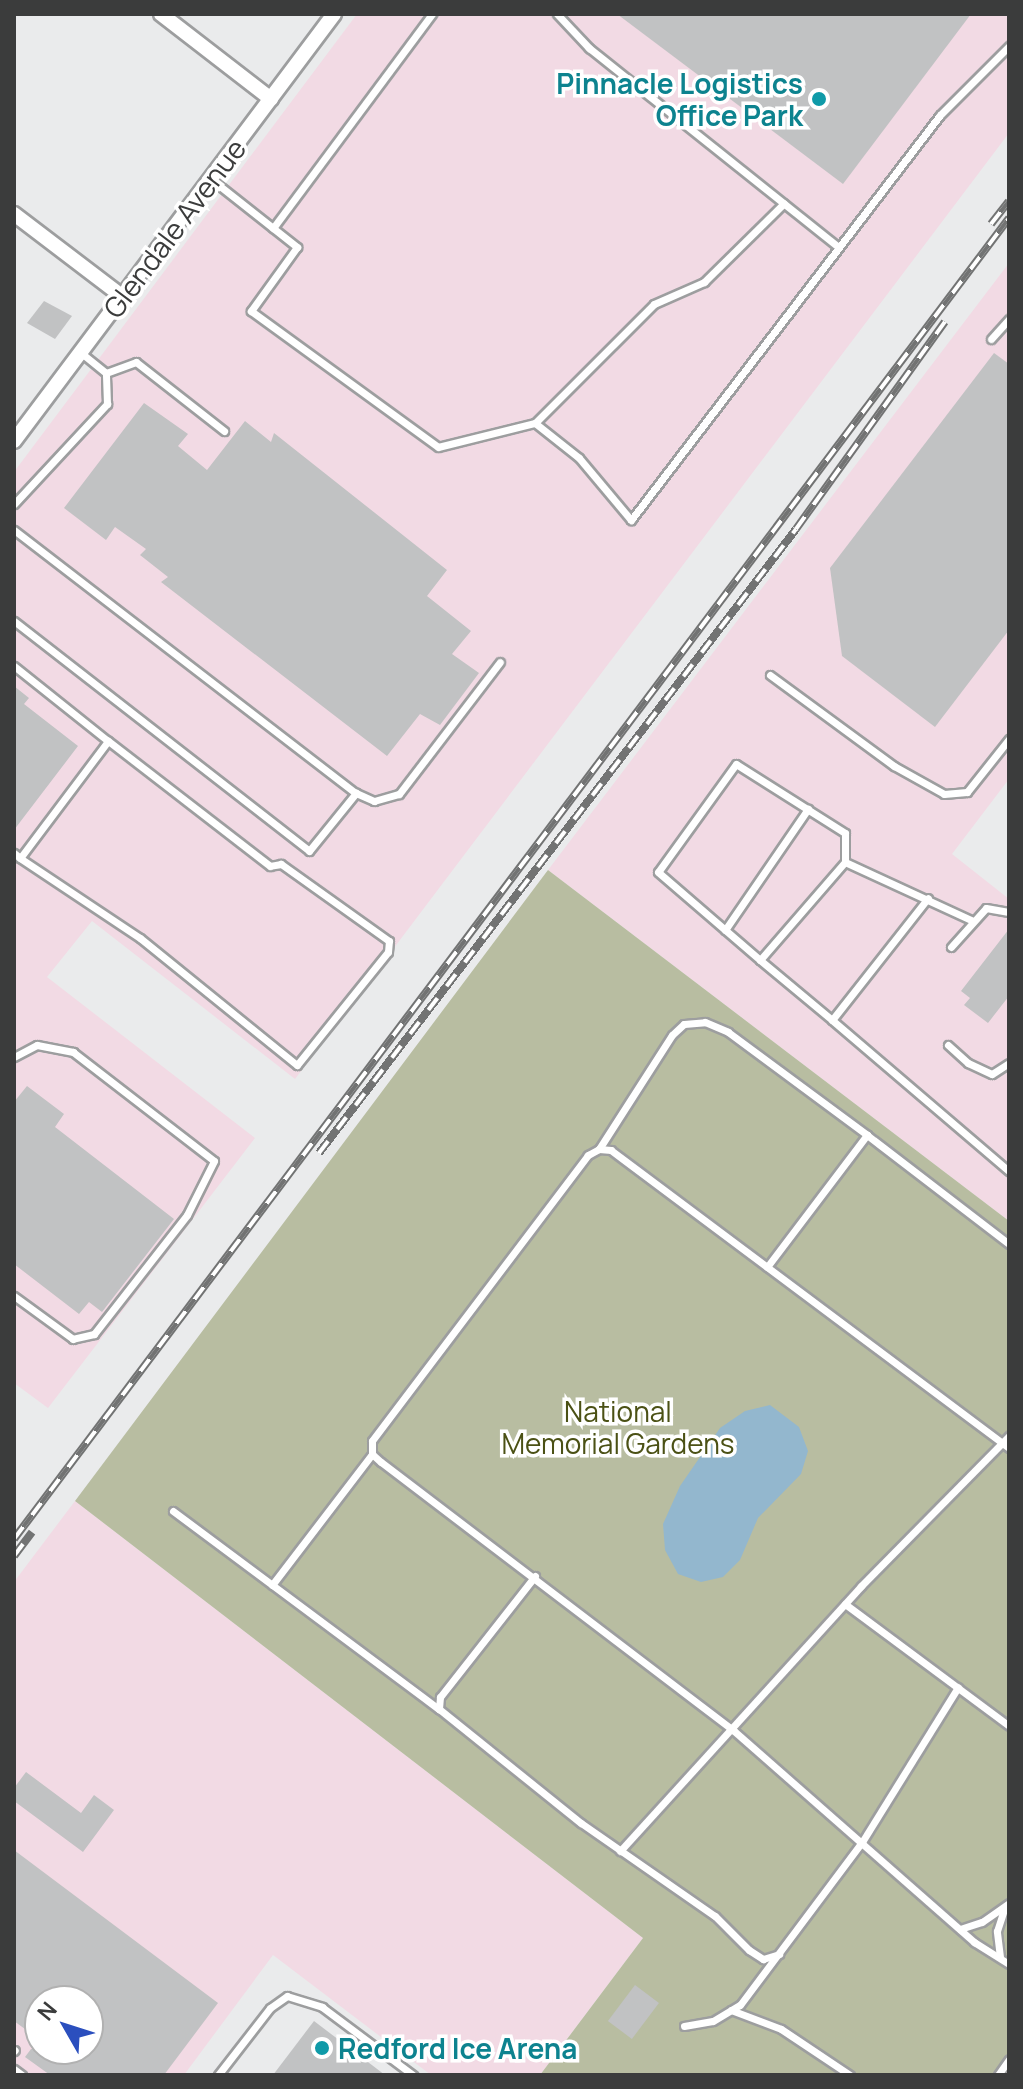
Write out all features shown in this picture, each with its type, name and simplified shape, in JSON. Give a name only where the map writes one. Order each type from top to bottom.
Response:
[{"type":"street","points":[[161,14],[271,99]]},
{"type":"street","name":"Glendale Avenue","points":[[14,441],[334,14]]},
{"type":"street","points":[[14,214],[123,297]]},
{"type":"lane","points":[[273,228],[432,14]]},
{"type":"lane","points":[[557,14],[589,48],[836,245]]},
{"type":"lane","points":[[535,423],[579,458],[631,520],[836,245],[940,115],[1009,46]]},
{"type":"lane","points":[[211,179],[297,247],[251,311],[438,447],[535,423],[654,304],[704,282],[784,203]]},
{"type":"lane","points":[[991,339],[1009,319]]},
{"type":"lane","points":[[14,504],[107,404],[106,373],[81,353]]},
{"type":"lane","points":[[106,373],[136,362],[224,431]]},
{"type":"lane","points":[[15,532],[356,793],[374,801],[399,794],[500,662]]},
{"type":"lane","points":[[14,621],[309,851],[356,793]]},
{"type":"lane","points":[[14,666],[270,866],[281,864],[389,941],[388,952],[297,1065],[190,977],[17,856],[108,741]]},
{"type":"lane","points":[[770,675],[894,766],[944,794],[967,792],[1009,739]]},
{"type":"lane","points":[[760,960],[845,862],[845,833],[736,764],[658,872],[760,960],[1009,1171]]},
{"type":"lane","points":[[725,930],[808,809]]},
{"type":"lane","points":[[845,862],[971,920]]},
{"type":"lane","points":[[832,1020],[928,898]]},
{"type":"lane","points":[[951,947],[971,920],[986,908],[1009,912]]},
{"type":"lane","points":[[272,1585],[372,1454],[372,1441],[588,1155],[599,1149],[672,1035],[684,1024],[705,1022],[728,1032],[1009,1244]]},
{"type":"lane","points":[[14,1057],[37,1045],[73,1052],[214,1161],[187,1215],[94,1334],[73,1339],[14,1296]]},
{"type":"lane","points":[[948,1045],[968,1063],[992,1074],[1009,1063]]},
{"type":"lane","points":[[767,1267],[867,1135]]},
{"type":"lane","points":[[599,1149],[611,1150],[1006,1446]]},
{"type":"lane","points":[[620,1851],[734,1731],[845,1604],[1006,1446],[1009,1436]]},
{"type":"lane","points":[[372,1454],[734,1731],[960,1929],[1009,1964]]},
{"type":"lane","points":[[173,1511],[439,1709],[620,1851],[715,1916],[749,1950],[763,1959],[779,1954]]},
{"type":"lane","points":[[439,1709],[440,1697],[535,1576]]},
{"type":"lane","points":[[845,1604],[1009,1726]]},
{"type":"lane","points":[[684,2026],[713,2021],[731,2010],[779,1954],[862,1842],[958,1687]]},
{"type":"lane","points":[[960,1929],[1006,1907]]},
{"type":"lane","points":[[1000,1957],[997,1931],[1006,1907]]},
{"type":"lane","points":[[218,2075],[270,2008],[287,1996],[322,2007],[413,2075]]},
{"type":"lane","points":[[731,2010],[781,2029],[850,2075]]},
{"type":"lane","points":[[998,2075],[1009,2059]]},
{"type":"lane","points":[[14,2069],[22,2075]]},
{"type":"shaded area","points":[[357,14],[1009,14],[1009,133],[295,1079],[92,921],[47,977],[255,1138],[48,1408],[14,1383],[14,472]]},
{"type":"shaded area","points":[[1009,263],[1009,779],[952,854],[1009,899],[1009,1221],[548,870]]},
{"type":"shaded area","points":[[75,1501],[643,1938],[540,2075],[431,2075],[273,1955],[184,2075],[14,2075],[14,1582]]},
{"type":"green space","name":"National Memorial Gardens","points":[[548,870],[1009,1221],[1009,2075],[540,2075],[643,1938],[75,1501]]},
{"type":"water","points":[[770,1405],[799,1427],[808,1451],[801,1474],[758,1518],[740,1560],[723,1577],[701,1582],[678,1574],[665,1550],[663,1524],[680,1486],[720,1428],[745,1411]]},
{"type":"building","name":"Pinnacle Logistics Office Park","points":[[617,14],[971,14],[843,184]]},
{"type":"building","points":[[44,301],[72,316],[55,339],[27,323]]},
{"type":"building","points":[[994,353],[1009,364],[1009,630],[935,727],[842,656],[830,568]]},
{"type":"building","points":[[144,403],[188,434],[178,446],[207,470],[245,421],[271,442],[274,433],[447,570],[427,596],[471,631],[452,654],[479,673],[440,725],[420,714],[387,756],[161,582],[168,577],[140,555],[146,549],[115,527],[106,540],[64,508]]},
{"type":"building","points":[[14,686],[29,698],[24,704],[78,746],[14,830]]},
{"type":"building","points":[[1009,929],[1009,996],[988,1023],[964,1005],[970,998],[961,991]]},
{"type":"building","points":[[27,1086],[64,1114],[55,1127],[174,1219],[102,1312],[89,1302],[79,1314],[14,1264],[14,1102]]},
{"type":"building","points":[[26,1772],[81,1813],[94,1795],[114,1810],[83,1852],[14,1801],[14,1788]]},
{"type":"building","points":[[14,1850],[218,2003],[164,2075],[50,2075],[36,2065],[104,2065],[104,1985],[24,1985],[24,2028],[14,2021]]},
{"type":"building","points":[[635,1985],[659,2003],[632,2039],[608,2021]]},
{"type":"building","name":"Redford Ice Arena","points":[[314,2021],[385,2075],[273,2075]]},
{"type":"railway","points":[[991,224],[1009,201]]},
{"type":"railway","points":[[14,1539],[1009,218]]},
{"type":"railway","points":[[319,1153],[796,529],[945,322]]},
{"type":"railway","points":[[14,1556],[32,1532]]},
{"type":"place","name":"Pinnacle Logistics Office Park","points":[[819,99]]},
{"type":"place","name":"Redford Ice Arena","points":[[322,2048]]}]
